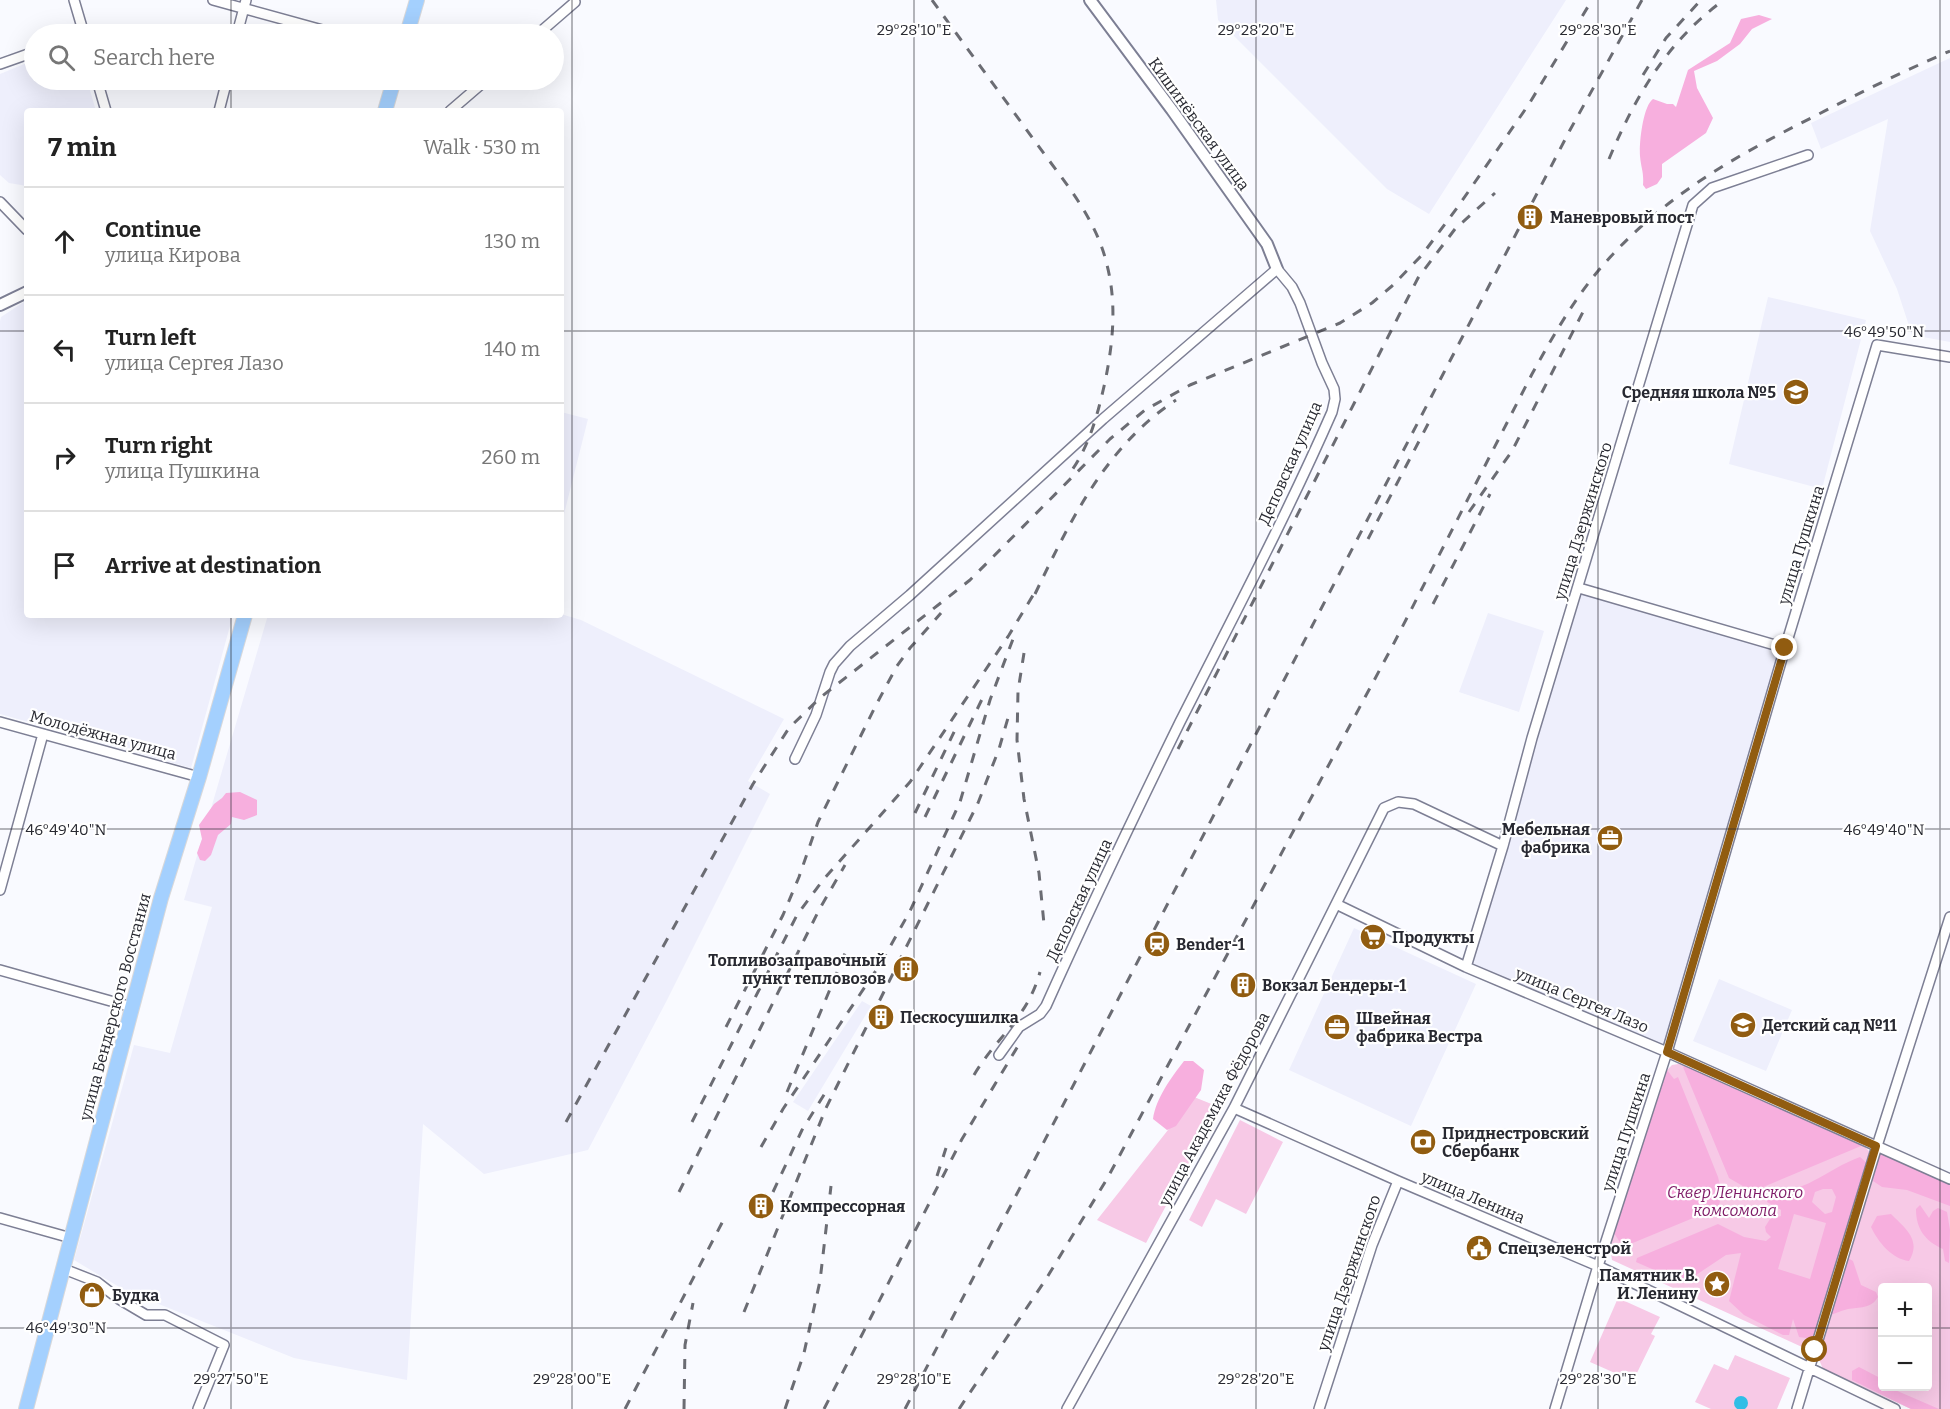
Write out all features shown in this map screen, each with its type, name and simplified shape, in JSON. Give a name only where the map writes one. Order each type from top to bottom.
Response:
[{"type":"main road","points":[[410,24],[417,0]]},
{"type":"main road","points":[[386,108],[391,90]]},
{"type":"main road","name":"улица Бендерского Восстания","points":[[26,1409],[163,890],[199,777],[244,618]]},
{"type":"street","points":[[74,0],[81,24]]},
{"type":"street","points":[[213,0],[245,4],[306,24]]},
{"type":"street","name":"Кишинёвская улица","points":[[1090,0],[1267,244],[1277,270]]},
{"type":"street","points":[[550,24],[575,2]]},
{"type":"street","points":[[240,24],[245,4]]},
{"type":"street","points":[[0,64],[24,56]]},
{"type":"street","points":[[100,90],[105,108]]},
{"type":"street","points":[[220,108],[224,90]]},
{"type":"street","points":[[453,108],[474,90]]},
{"type":"street","name":"улица Дзержинского","points":[[1466,967],[1503,846],[1532,738],[1693,205],[1712,188],[1808,155]]},
{"type":"street","points":[[0,202],[24,227]]},
{"type":"street","points":[[795,759],[816,715],[830,672],[844,651],[910,595],[1103,419],[1277,270]]},
{"type":"street","name":"Деповская улица","points":[[999,1055],[1019,1027],[1040,1014],[1046,1006],[1178,726],[1291,501],[1332,412],[1335,399],[1334,389],[1300,303],[1292,287],[1277,270]]},
{"type":"street","points":[[0,305],[24,293]]},
{"type":"street","name":"улица Пушкина","points":[[1555,1409],[1667,1052],[1785,648],[1877,345],[1950,357]]},
{"type":"street","points":[[1579,588],[1785,648]]},
{"type":"street","name":"Молодёжная улица","points":[[0,722],[199,777]]},
{"type":"street","points":[[0,890],[43,734]]},
{"type":"street","name":"улица Академика Фёдорова","points":[[1067,1409],[1234,1108],[1380,814],[1390,804],[1405,801],[1503,846]]},
{"type":"street","name":"улица Сергея Лазо","points":[[1336,904],[1466,967],[1667,1052],[1950,1179]]},
{"type":"street","points":[[1797,1409],[1876,1146],[1950,917]]},
{"type":"street","points":[[0,970],[132,1007]]},
{"type":"street","name":"улица Ленина","points":[[1234,1108],[1398,1182],[1598,1266],[1895,1409]]},
{"type":"street","name":"улица Дзержинского","points":[[1319,1409],[1371,1245],[1398,1182]]},
{"type":"street","points":[[0,1218],[71,1238]]},
{"type":"street","points":[[64,1269],[97,1282],[119,1299],[146,1315],[165,1315],[224,1345],[198,1409]]},
{"type":"shaded area","points":[[1216,0],[1566,0],[1429,214],[1387,189],[1218,20]]},
{"type":"shaded area","points":[[1759,15],[1772,19],[1752,29],[1740,44],[1717,61],[1694,71],[1697,88],[1713,118],[1706,133],[1662,164],[1662,177],[1657,184],[1646,189],[1643,185],[1640,150],[1642,125],[1650,103],[1653,99],[1673,104],[1676,107],[1688,70],[1730,43],[1741,19]]},
{"type":"shaded area","points":[[1950,58],[1950,342],[1912,335],[1897,289],[1870,231],[1888,119],[1821,149],[1811,123]]},
{"type":"shaded area","points":[[24,64],[24,90],[90,90],[95,108],[24,108],[24,186],[9,183],[0,175],[0,74]]},
{"type":"shaded area","name":"Средняя школа №5","points":[[1768,297],[1866,320],[1822,489],[1729,464]]},
{"type":"shaded area","points":[[24,302],[24,618],[232,618],[191,768],[0,714],[1,317]]},
{"type":"shaded area","points":[[564,413],[588,419],[564,514]]},
{"type":"shaded area","points":[[1579,588],[1785,648],[1667,1052],[1466,967]]},
{"type":"shaded area","points":[[1488,613],[1544,631],[1519,712],[1459,692]]},
{"type":"shaded area","points":[[564,615],[581,620],[784,719],[748,781],[770,794],[666,1002],[588,1150],[484,1174],[423,1124],[407,1380],[294,1358],[126,1291],[74,1260],[134,1045],[170,1053],[212,907],[184,900],[267,618],[564,618]]},
{"type":"shaded area","points":[[240,792],[257,800],[257,815],[244,820],[232,817],[231,824],[218,835],[211,855],[205,861],[200,860],[197,853],[202,839],[199,825],[214,804],[226,793]]},
{"type":"shaded area","points":[[1354,928],[1476,984],[1411,1126],[1289,1070]]},
{"type":"shaded area","name":"Детский сад №11","points":[[1719,979],[1792,1010],[1766,1071],[1693,1041]]},
{"type":"shaded area","points":[[862,1001],[871,1006],[808,1111],[793,1102]]},
{"type":"shaded area","points":[[1184,1061],[1193,1061],[1204,1070],[1201,1090],[1176,1126],[1167,1130],[1153,1119],[1157,1103],[1165,1088]]},
{"type":"shaded area","points":[[1688,1065],[1728,1086],[1860,1142],[1861,1146],[1756,1190],[1748,1189],[1729,1178],[1683,1067]]},
{"type":"shaded area","points":[[1667,1070],[1674,1079],[1678,1077],[1718,1177],[1722,1193],[1719,1205],[1623,1247],[1614,1233]]},
{"type":"shaded area","points":[[1879,1152],[1950,1179],[1950,1206],[1907,1190],[1882,1187],[1870,1179]]},
{"type":"shaded area","points":[[1860,1157],[1868,1164],[1813,1339],[1799,1337],[1793,1319],[1789,1335],[1783,1335],[1744,1315],[1729,1301],[1741,1253],[1726,1255],[1684,1283],[1636,1262],[1637,1258],[1718,1224],[1744,1237],[1766,1241],[1771,1237],[1765,1227],[1770,1219],[1781,1216],[1781,1210],[1767,1202],[1768,1198],[1808,1184]],"holes":[[[1832,1189],[1836,1197],[1832,1212],[1825,1214],[1812,1202],[1815,1192]],[[1794,1214],[1826,1223],[1810,1279],[1778,1269]]]},
{"type":"shaded area","points":[[1920,1205],[1929,1218],[1938,1208],[1947,1212],[1950,1230],[1949,1263],[1945,1261],[1943,1249],[1931,1242],[1920,1228],[1916,1209]]},
{"type":"shaded area","points":[[1891,1214],[1906,1229],[1913,1241],[1913,1254],[1909,1261],[1897,1257],[1886,1249],[1871,1227],[1877,1216]]},
{"type":"shaded area","points":[[1843,1255],[1853,1261],[1861,1285],[1876,1292],[1878,1297],[1868,1306],[1848,1309],[1824,1317]]},
{"type":"shaded area","points":[[1859,1367],[1878,1377],[1878,1391],[1897,1391],[1939,1409],[1911,1409],[1852,1380],[1852,1371]]},
{"type":"green space","name":"Сквер Ленинского комсомола","points":[[1672,1065],[1688,1065],[1860,1142],[1869,1151],[1868,1164],[1813,1339],[1802,1347],[1612,1260],[1610,1247],[1614,1233],[1667,1070]]},
{"type":"green space","points":[[1194,1097],[1219,1107],[1146,1243],[1097,1220]]},
{"type":"green space","points":[[1240,1120],[1283,1142],[1246,1214],[1216,1199],[1202,1227],[1189,1220]]},
{"type":"green space","points":[[1877,1146],[1950,1179],[1950,1409],[1911,1409],[1823,1369],[1815,1350]]},
{"type":"green space","points":[[1618,1298],[1660,1317],[1651,1334],[1655,1336],[1633,1381],[1590,1362]]},
{"type":"green space","points":[[1735,1355],[1790,1378],[1777,1409],[1711,1409],[1695,1402],[1714,1364],[1728,1370]]},
{"type":"water","points":[[1741,1396],[1746,1398],[1748,1403],[1746,1408],[1741,1410],[1736,1408],[1734,1403],[1736,1398]]},
{"type":"railway","points":[[932,0],[1067,184],[1102,247],[1112,294],[1113,324],[1110,353],[1093,428],[1072,470]]},
{"type":"railway","points":[[566,1122],[753,784],[789,728],[821,697],[970,580],[1110,439],[1145,410],[1190,385],[1340,323],[1372,303],[1392,286],[1422,255],[1457,208],[1529,104],[1592,0]]},
{"type":"railway","points":[[905,1409],[1570,130],[1642,0]]},
{"type":"railway","points":[[1643,75],[1666,38],[1701,0]]},
{"type":"railway","points":[[1609,159],[1630,114],[1655,71],[1686,33],[1724,0]]},
{"type":"railway","points":[[959,1409],[1046,1279],[1107,1179],[1393,645],[1532,374],[1556,331],[1583,290],[1627,240],[1651,218],[1702,180],[1785,131],[1950,51]]},
{"type":"railway","points":[[1178,749],[1418,278],[1455,229],[1495,193]]},
{"type":"railway","points":[[1469,512],[1512,451],[1586,306]]},
{"type":"railway","points":[[1035,594],[1062,539],[1092,487],[1110,462],[1129,439],[1176,400]]},
{"type":"railway","points":[[1368,539],[1429,422]]},
{"type":"railway","points":[[1433,604],[1490,494]]},
{"type":"railway","points":[[692,1122],[797,915],[823,880],[910,782],[1009,635],[1038,587]]},
{"type":"railway","points":[[726,1027],[783,915],[818,822],[876,705],[897,666],[941,613]]},
{"type":"railway","points":[[761,1147],[783,1109],[881,963],[910,911],[960,802],[990,700],[1013,639]]},
{"type":"railway","points":[[1024,653],[1018,691],[1017,740],[1024,799],[1039,873],[1044,924]]},
{"type":"railway","points":[[925,817],[985,693]]},
{"type":"railway","points":[[744,1312],[826,1108],[978,803],[999,749],[1010,711]]},
{"type":"railway","points":[[915,813],[956,728]]},
{"type":"railway","points":[[679,1192],[819,910],[845,865]]},
{"type":"railway","points":[[787,1092],[846,951]]},
{"type":"railway","points":[[974,1075],[1019,1015],[1040,972]]},
{"type":"railway","points":[[824,1409],[962,1139],[1021,1041]]},
{"type":"railway","points":[[773,1192],[802,1130],[827,1090]]},
{"type":"railway","points":[[937,1176],[946,1148]]},
{"type":"railway","points":[[785,1409],[804,1353],[820,1281],[831,1186]]},
{"type":"railway","points":[[625,1409],[724,1219]]},
{"type":"railway","points":[[684,1409],[685,1345],[693,1303]]},
{"type":"place","name":"Маневровый пост","points":[[1530,217]]},
{"type":"place","name":"Средняя школа №5","points":[[1796,392]]},
{"type":"place","name":"Мебельная фабрика","points":[[1610,838]]},
{"type":"place","name":"Продукты","points":[[1373,937]]},
{"type":"place","name":"Bender-1","points":[[1157,944]]},
{"type":"place","name":"Топливозаправочный пункт тепловозов","points":[[906,969]]},
{"type":"place","name":"Вокзал Бендеры-1","points":[[1243,985]]},
{"type":"place","name":"Пескосушилка","points":[[881,1017]]},
{"type":"place","name":"Детский сад №11","points":[[1743,1025]]},
{"type":"place","name":"Швейная фабрика Вестра","points":[[1337,1027]]},
{"type":"place","name":"Приднестровский Сбербанк","points":[[1423,1142]]},
{"type":"place","name":"Компрессорная","points":[[761,1206]]},
{"type":"place","name":"Спецзеленстрой","points":[[1479,1248]]},
{"type":"place","name":"Памятник В. И. Ленину","points":[[1717,1284]]},
{"type":"place","name":"Будка","points":[[92,1295]]},
{"type":"route","points":[[1785,648],[1667,1052],[1876,1146],[1815,1350]]}]
